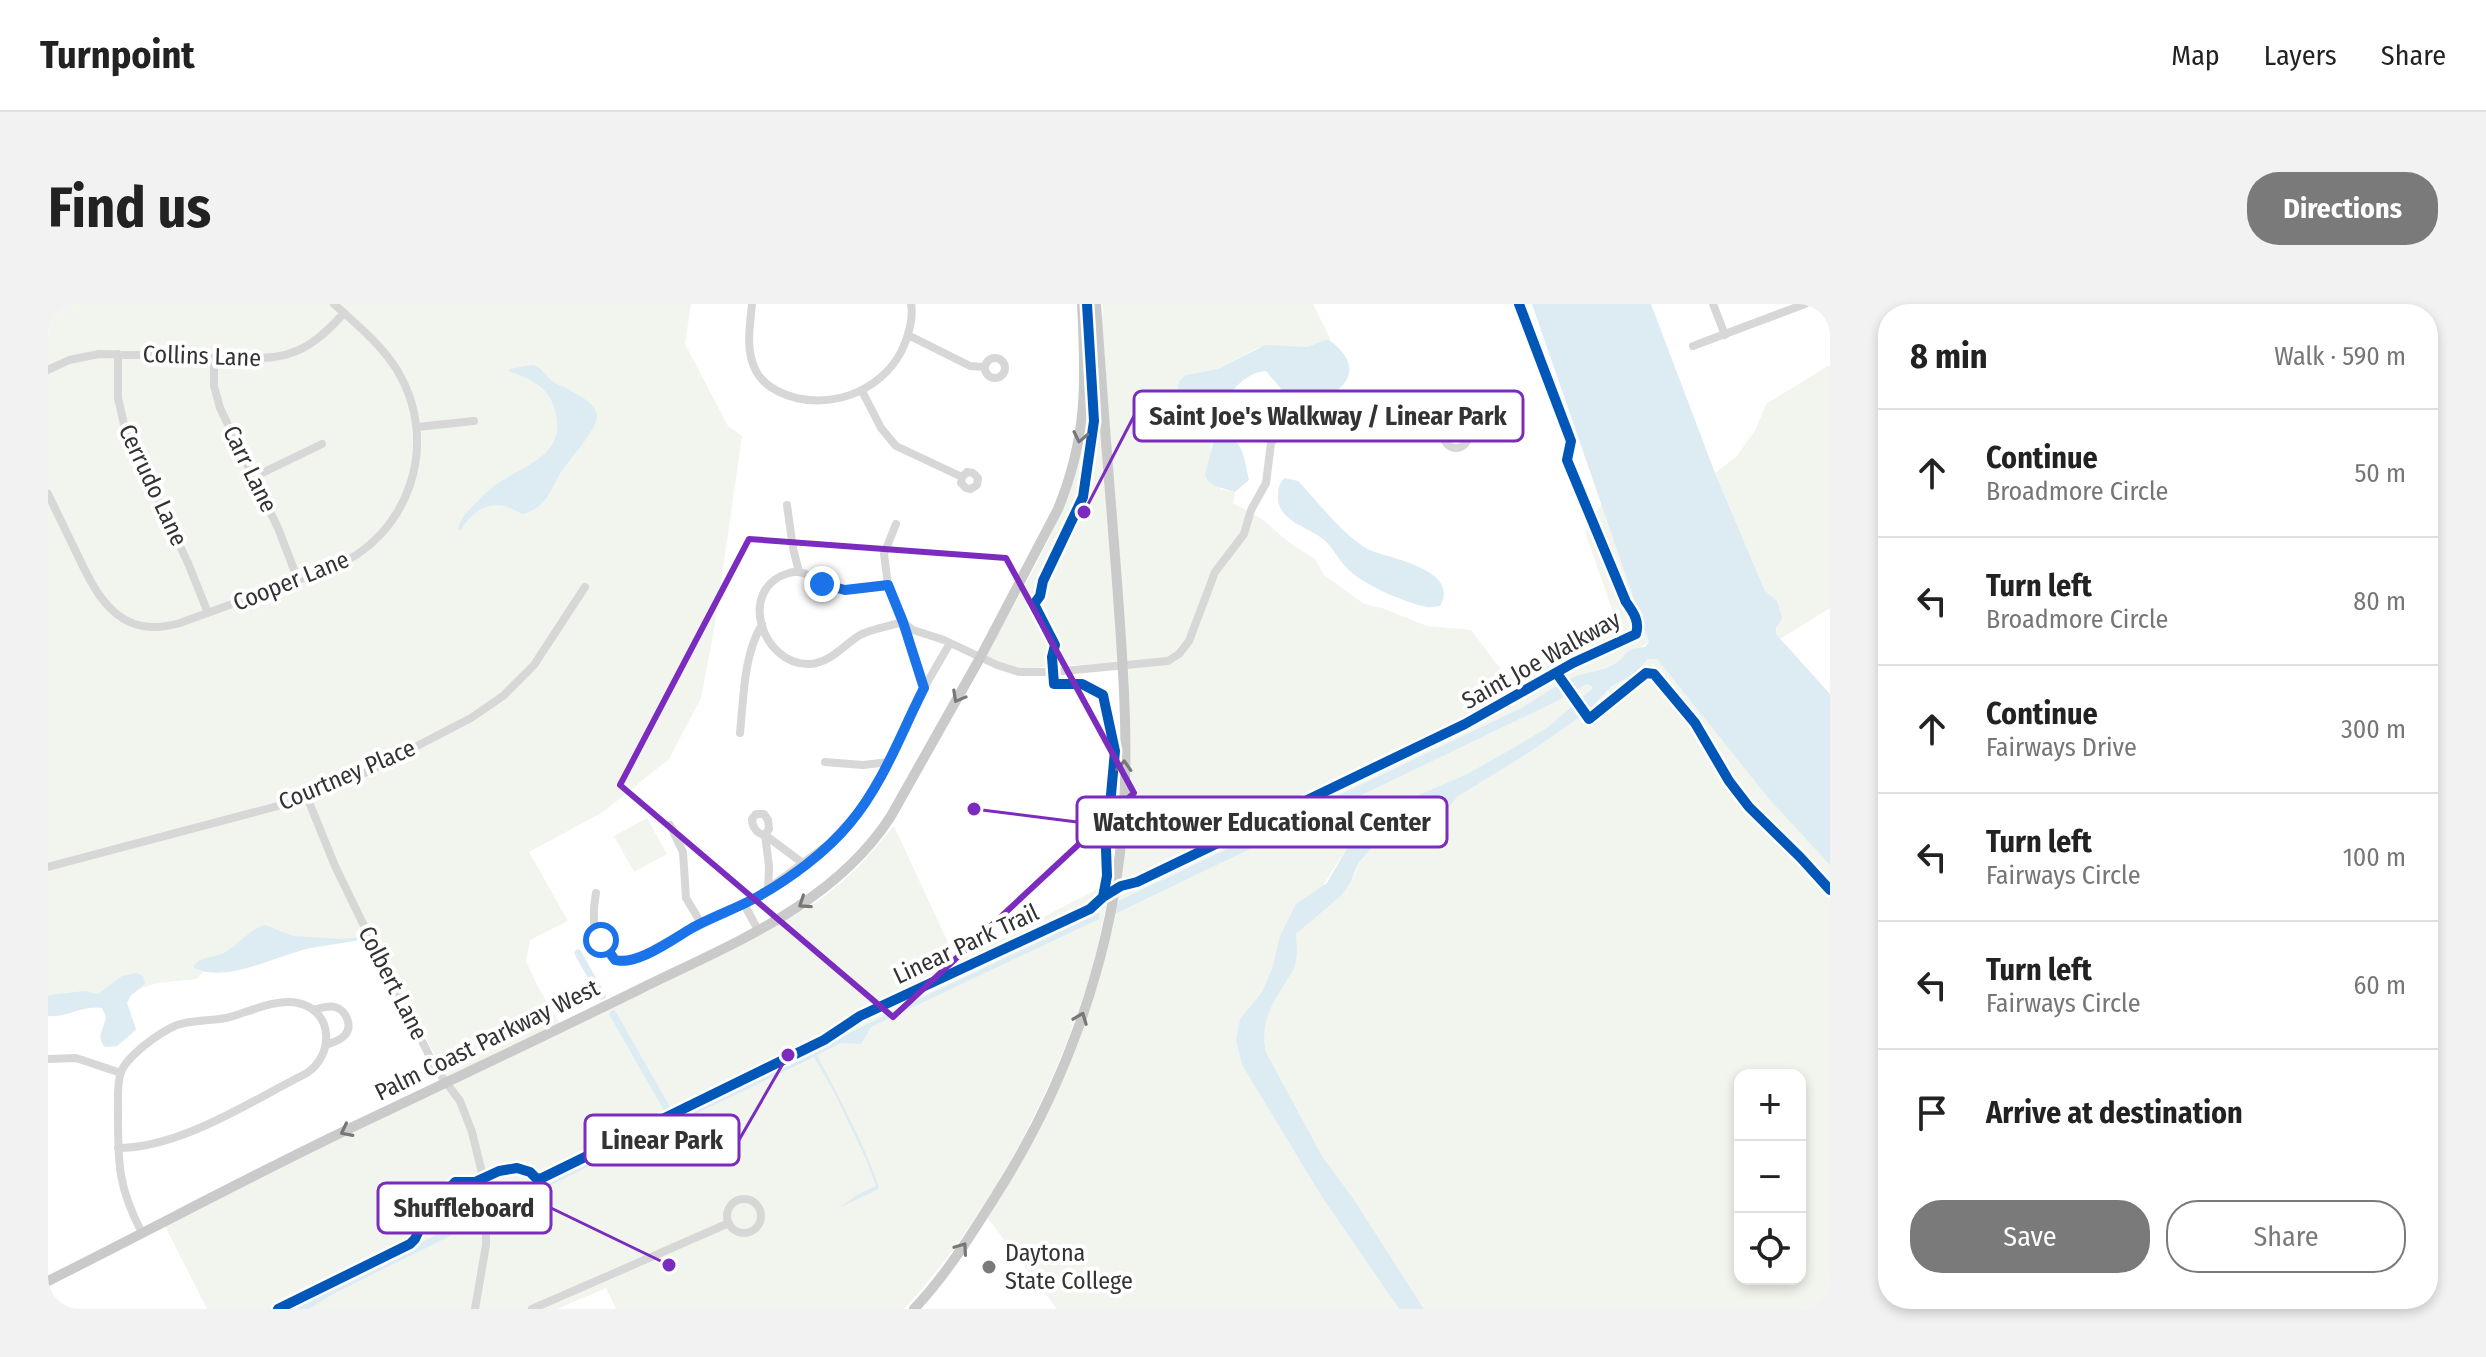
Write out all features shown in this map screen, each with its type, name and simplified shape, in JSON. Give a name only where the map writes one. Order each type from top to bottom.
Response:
[{"type":"main road","name":"Palm Coast Parkway West","points":[[48,1281],[375,1116],[758,930],[796,909],[835,880],[877,836],[980,658],[1051,525],[1080,441],[1084,413],[1082,304]]},
{"type":"main road","points":[[914,1309],[964,1246],[1025,1149],[1054,1088],[1087,1002],[1112,899],[1120,852],[1125,759],[1123,666],[1096,304]]},
{"type":"street","name":"Cooper Lane","points":[[48,494],[94,590],[112,611],[130,622],[153,627],[174,624],[349,560],[376,540],[402,505],[413,479],[417,427],[410,397],[398,371],[378,345],[334,304]]},
{"type":"street","points":[[752,304],[750,352],[756,370],[767,384],[787,395],[814,400],[843,398],[862,391],[893,366],[908,335],[912,308],[919,304]]},
{"type":"street","points":[[1713,304],[1725,335]]},
{"type":"street","points":[[1693,346],[1805,304]]},
{"type":"street","name":"Collins Lane","points":[[48,370],[81,356],[118,354],[260,358],[289,355],[318,340],[344,313]]},
{"type":"street","points":[[908,335],[970,366],[984,367]]},
{"type":"street","name":"Cerrudo Lane","points":[[118,354],[118,398],[126,433],[188,563],[208,613]]},
{"type":"street","name":"Carr Lane","points":[[214,357],[214,386],[219,404],[278,528],[298,580]]},
{"type":"street","points":[[862,391],[885,434],[896,446],[962,477]]},
{"type":"street","points":[[903,622],[913,630],[980,658],[1024,672],[1163,663],[1185,648],[1193,635],[1215,572],[1242,538],[1251,510],[1264,489],[1273,439],[1286,427],[1338,407],[1357,405],[1444,432]]},
{"type":"street","points":[[417,427],[474,421]]},
{"type":"street","points":[[254,477],[322,444]]},
{"type":"street","points":[[787,505],[799,572]]},
{"type":"street","points":[[896,524],[884,554],[888,585],[924,688]]},
{"type":"street","points":[[888,585],[834,589],[799,572],[782,576],[766,589],[758,613],[779,654],[811,664],[830,657],[859,636],[903,622]]},
{"type":"street","name":"Courtney Place","points":[[48,867],[307,797],[378,766],[471,718],[496,702],[534,665],[585,587]]},
{"type":"street","points":[[740,733],[748,657],[762,624]]},
{"type":"street","points":[[596,893],[593,923],[607,951],[615,960],[632,961],[768,891],[851,823],[889,762],[924,688],[950,643]]},
{"type":"street","points":[[825,762],[863,765],[889,762]]},
{"type":"street","name":"Colbert Lane","points":[[307,797],[363,924],[436,1069],[465,1111],[484,1183],[486,1242],[475,1309]]},
{"type":"street","points":[[670,825],[683,852],[686,898],[701,923]]},
{"type":"street","points":[[768,891],[765,835],[804,864]]},
{"type":"street","points":[[744,904],[758,930]]},
{"type":"street","points":[[118,1148],[160,1143],[202,1126],[307,1073],[321,1060],[326,1045],[325,1026],[314,1010],[301,1003],[285,1002],[177,1025],[136,1052],[121,1073],[118,1148],[124,1194],[142,1233]]},
{"type":"street","points":[[314,1010],[334,1007],[342,1011],[347,1019],[348,1029],[344,1036],[326,1045]]},
{"type":"street","points":[[48,1059],[76,1058],[121,1073]]},
{"type":"street","points":[[739,1200],[749,1200],[760,1211],[760,1223],[753,1231],[741,1233],[729,1223],[728,1212],[739,1200]]},
{"type":"street","points":[[532,1309],[729,1223]]},
{"type":"highlighted area","points":[[749,539],[1006,558],[1134,793],[893,1017],[620,785]]},
{"type":"shaded area","points":[[48,304],[691,304],[685,344],[728,426],[742,436],[715,624],[701,698],[669,759],[603,812],[529,852],[568,921],[530,940],[526,961],[560,1024],[447,1078],[372,934],[230,971],[203,972],[197,979],[150,985],[133,993],[127,1000],[136,1030],[114,1046],[105,1047],[101,1039],[106,1016],[102,1008],[48,1016]]},
{"type":"shaded area","points":[[1103,304],[1313,304],[1331,340],[1307,347],[1257,348],[1218,369],[1186,375],[1180,380],[1180,399],[1211,432],[1220,489],[1235,492],[1233,503],[1262,519],[1291,544],[1315,559],[1324,575],[1364,604],[1427,626],[1471,630],[1502,671],[1620,632],[1585,532],[1602,503],[1649,642],[1612,665],[1570,679],[1523,707],[1118,901],[1127,831],[1129,691]]},
{"type":"shaded area","points":[[1532,304],[1651,304],[1715,473],[1765,591],[1777,601],[1782,618],[1776,634],[1830,694],[1830,865],[1769,799],[1657,659],[1648,659],[1634,674],[1612,686],[1587,712],[1457,797],[1451,805],[1381,838],[1359,862],[1342,895],[1296,934],[1294,967],[1268,1015],[1264,1032],[1266,1052],[1322,1156],[1353,1198],[1424,1309],[1399,1309],[1322,1197],[1242,1065],[1236,1040],[1240,1019],[1262,992],[1273,966],[1280,936],[1296,904],[1327,883],[1351,841],[1369,824],[1421,794],[1467,774],[1548,727],[1592,686],[1587,684],[1113,915],[1118,901],[1523,707],[1572,678],[1609,666],[1649,642]]},
{"type":"shaded area","points":[[1328,339],[1348,362],[1348,377],[1344,384],[1325,397],[1280,407],[1282,390],[1266,371],[1249,376],[1229,397],[1223,424],[1242,452],[1249,480],[1235,492],[1208,481],[1205,475],[1213,436],[1207,424],[1180,399],[1180,380],[1186,375],[1218,369],[1265,345],[1307,347]]},
{"type":"shaded area","points":[[1089,359],[1094,359],[1102,433],[1119,662],[1019,669],[985,657],[1043,551],[1073,479],[1088,402]]},
{"type":"shaded area","points":[[531,365],[593,406],[596,423],[560,473],[547,497],[537,507],[523,514],[505,506],[491,506],[474,514],[458,530],[464,516],[485,494],[543,456],[555,439],[556,414],[545,390],[509,371]]},
{"type":"shaded area","points":[[1828,366],[1830,608],[1780,639],[1776,634],[1778,607],[1765,591],[1715,473],[1736,457],[1756,429],[1766,404]]},
{"type":"shaded area","points":[[1285,478],[1298,481],[1341,528],[1363,546],[1424,569],[1434,576],[1442,584],[1444,594],[1440,606],[1424,607],[1403,600],[1353,573],[1330,545],[1281,510],[1278,493]]},
{"type":"shaded area","points":[[1648,659],[1657,659],[1769,799],[1830,865],[1830,1309],[1424,1309],[1353,1198],[1322,1156],[1266,1052],[1264,1032],[1268,1015],[1294,967],[1296,934],[1342,895],[1359,862],[1381,838],[1451,805],[1457,797],[1587,712],[1618,681],[1634,674]]},
{"type":"shaded area","points":[[1591,684],[1593,689],[1548,727],[1467,774],[1421,794],[1370,824],[1351,841],[1273,966],[1262,992],[1240,1019],[1236,1040],[1242,1065],[1322,1197],[1399,1309],[1057,1309],[986,1216],[1028,1151],[1057,1089],[1113,915]]},
{"type":"shaded area","points":[[647,818],[667,854],[634,872],[614,836]]},
{"type":"shaded area","points":[[894,826],[957,962],[1111,882],[1088,982],[1073,1026],[1035,1113],[989,1197],[963,1236],[904,1309],[616,1309],[606,1288],[557,1309],[207,1309],[165,1226],[384,1115],[616,1006],[790,918],[842,882]]},
{"type":"shaded area","points":[[1099,913],[1099,919],[871,1027],[861,1044],[841,1043],[817,1055],[866,1153],[879,1187],[877,1190],[839,1208],[876,1186],[834,1092],[814,1057],[685,1119],[685,1130],[675,1134],[666,1127],[493,1215],[493,1209],[763,1074]]},
{"type":"shaded area","points":[[265,925],[293,936],[359,937],[360,940],[310,948],[233,971],[218,973],[193,967],[200,960],[227,951]]},
{"type":"shaded area","points":[[136,973],[143,976],[145,984],[131,995],[127,1003],[136,1029],[117,1046],[105,1047],[102,1043],[106,1016],[102,1008],[48,1016],[50,995],[84,991],[98,994],[122,976]]},
{"type":"waterway","points":[[578,953],[602,996]]},
{"type":"waterway","points":[[613,1014],[670,1114]]},
{"type":"waterway","points":[[302,1309],[331,1291],[499,1208]]},
{"type":"cycle path","name":"Linear Park Trail","points":[[278,1309],[410,1244],[426,1215],[455,1182],[475,1182],[499,1171],[517,1168],[530,1172],[537,1179],[542,1178],[824,1040],[860,1016],[1090,909],[1103,897],[1115,751],[1103,695],[1082,684],[1054,684],[1052,657],[1055,645],[1034,604],[1083,497],[1094,421],[1087,304]]},
{"type":"cycle path","name":"Saint Joe Walkway","points":[[1103,897],[1465,724],[1573,663],[1636,634],[1635,617],[1567,460],[1571,441],[1519,304]]},
{"type":"cycle path","name":"Saint Joe Walkway","points":[[1558,675],[1589,719],[1646,673],[1654,674],[1695,723],[1729,781],[1749,807],[1830,890]]},
{"type":"place","name":"Saint Joe's Walkway / Linear Park","points":[[1084,512]]},
{"type":"place","name":"Watchtower Educational Center","points":[[974,809]]},
{"type":"place","name":"Linear Park","points":[[788,1055]]},
{"type":"place","name":"Shuffleboard","points":[[669,1265]]},
{"type":"place","name":"Daytona State College","points":[[989,1267]]},
{"type":"route","points":[[601,940],[615,960],[632,961],[768,891],[829,844],[859,812],[889,762],[924,688],[888,585],[845,590],[822,584]]}]
